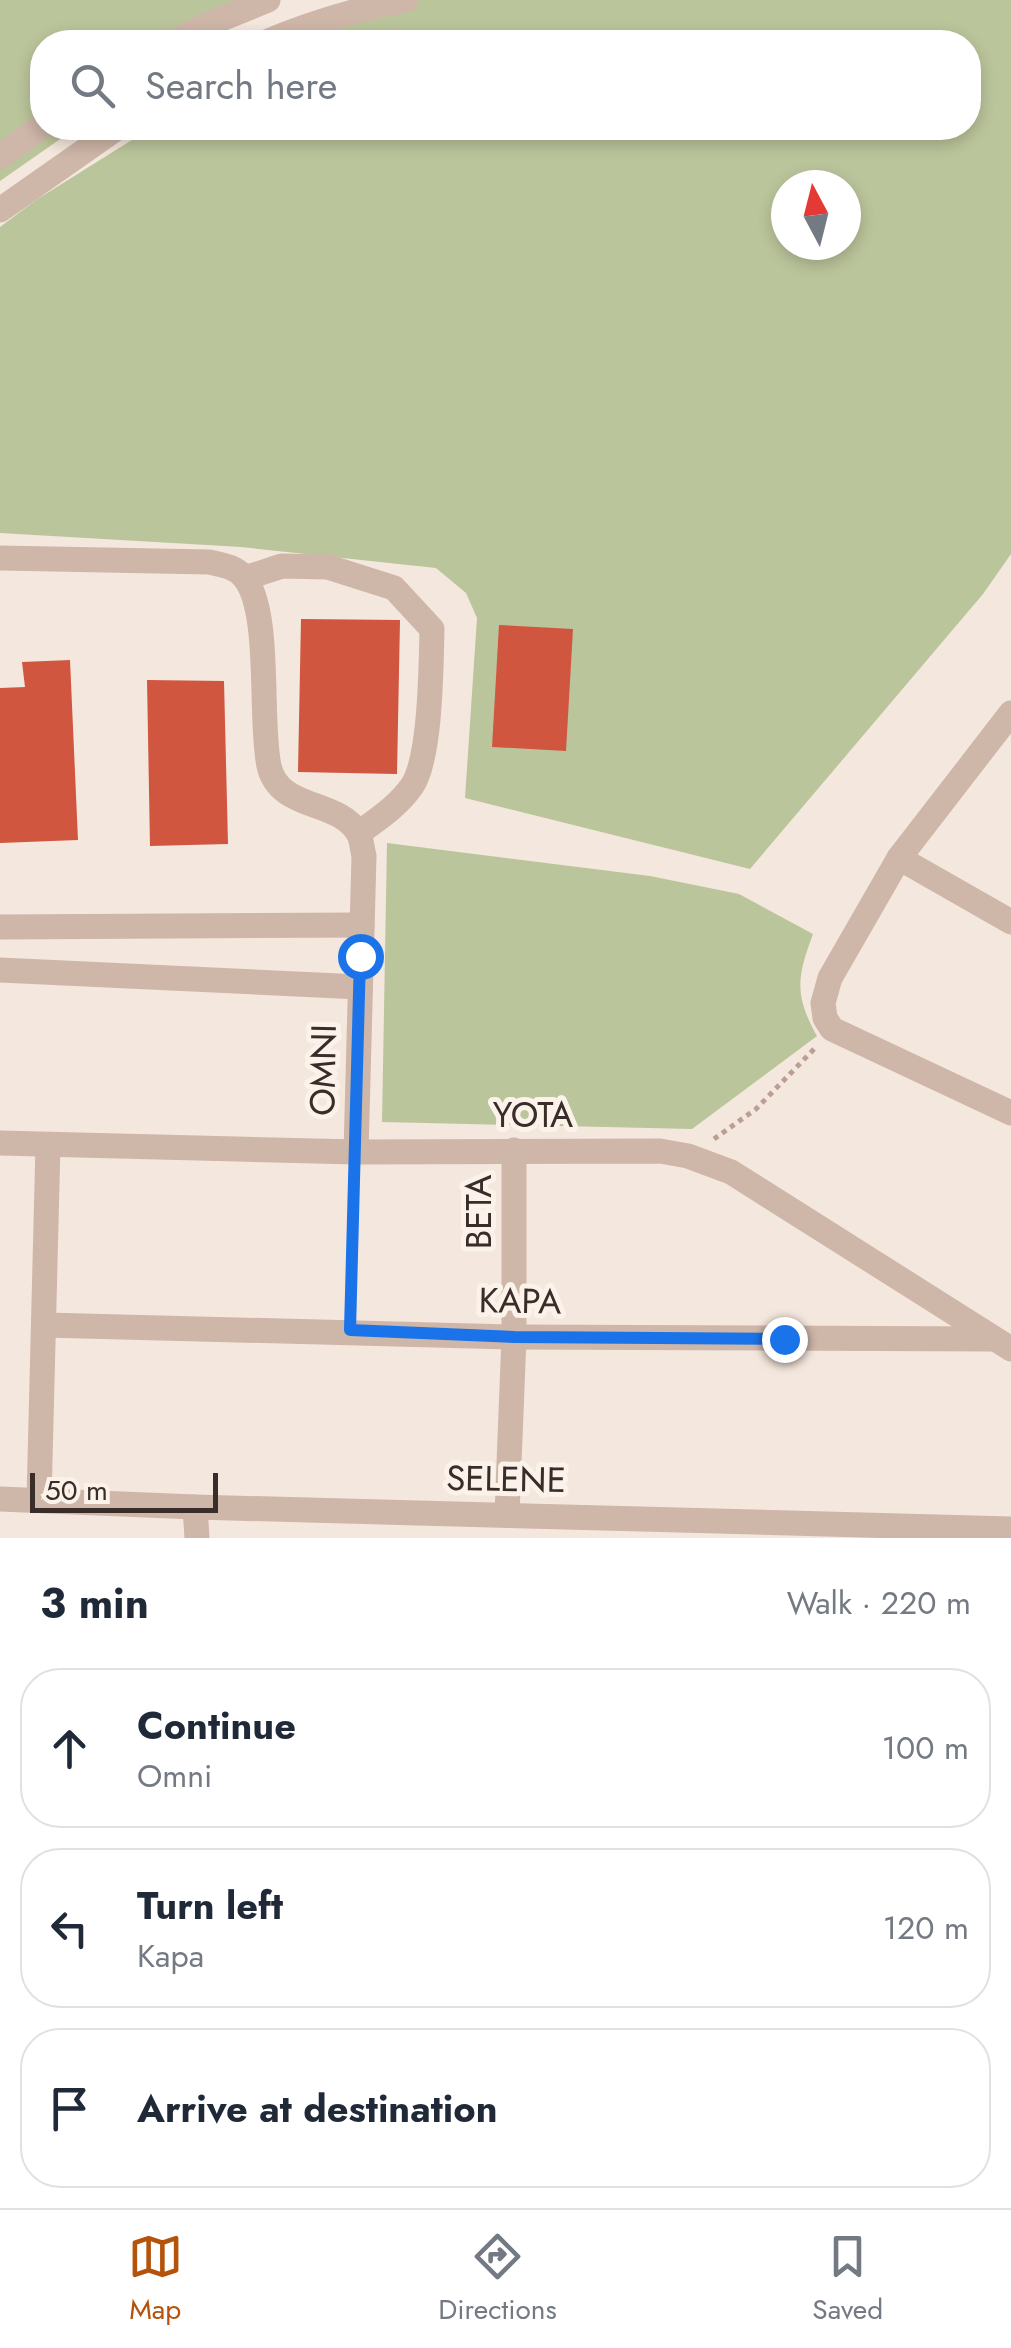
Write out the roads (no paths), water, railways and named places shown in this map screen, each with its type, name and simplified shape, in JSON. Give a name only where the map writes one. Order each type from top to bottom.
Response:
[{"type":"street","points":[[196,30],[268,0]]},
{"type":"street","points":[[294,30],[366,7],[406,0]]},
{"type":"street","points":[[0,157],[30,135]]},
{"type":"street","points":[[0,210],[100,140]]},
{"type":"street","points":[[0,558],[209,562],[230,566],[245,578],[257,608],[264,739],[271,773],[282,790],[350,826],[394,808],[415,783],[430,712],[432,629],[394,588],[328,567],[282,566],[245,578]]},
{"type":"street","points":[[1008,722],[898,858],[830,978],[822,1003],[832,1029],[1011,1113]]},
{"type":"street","name":"OMNI","points":[[350,826],[364,856],[356,1152]]},
{"type":"street","points":[[898,858],[1011,922]]},
{"type":"street","points":[[0,927],[362,925]]},
{"type":"street","points":[[0,970],[360,987]]},
{"type":"street","name":"YOTA","points":[[0,1144],[356,1152],[660,1150],[731,1172],[1002,1344]]},
{"type":"street","points":[[39,1500],[48,1145]]},
{"type":"street","name":"BETA","points":[[508,1514],[514,1337],[514,1150]]},
{"type":"street","name":"KAPA","points":[[45,1324],[514,1337],[1002,1344]]},
{"type":"street","name":"SELENE","points":[[0,1498],[195,1508],[1011,1530]]},
{"type":"street","points":[[195,1508],[197,1538]]}]
